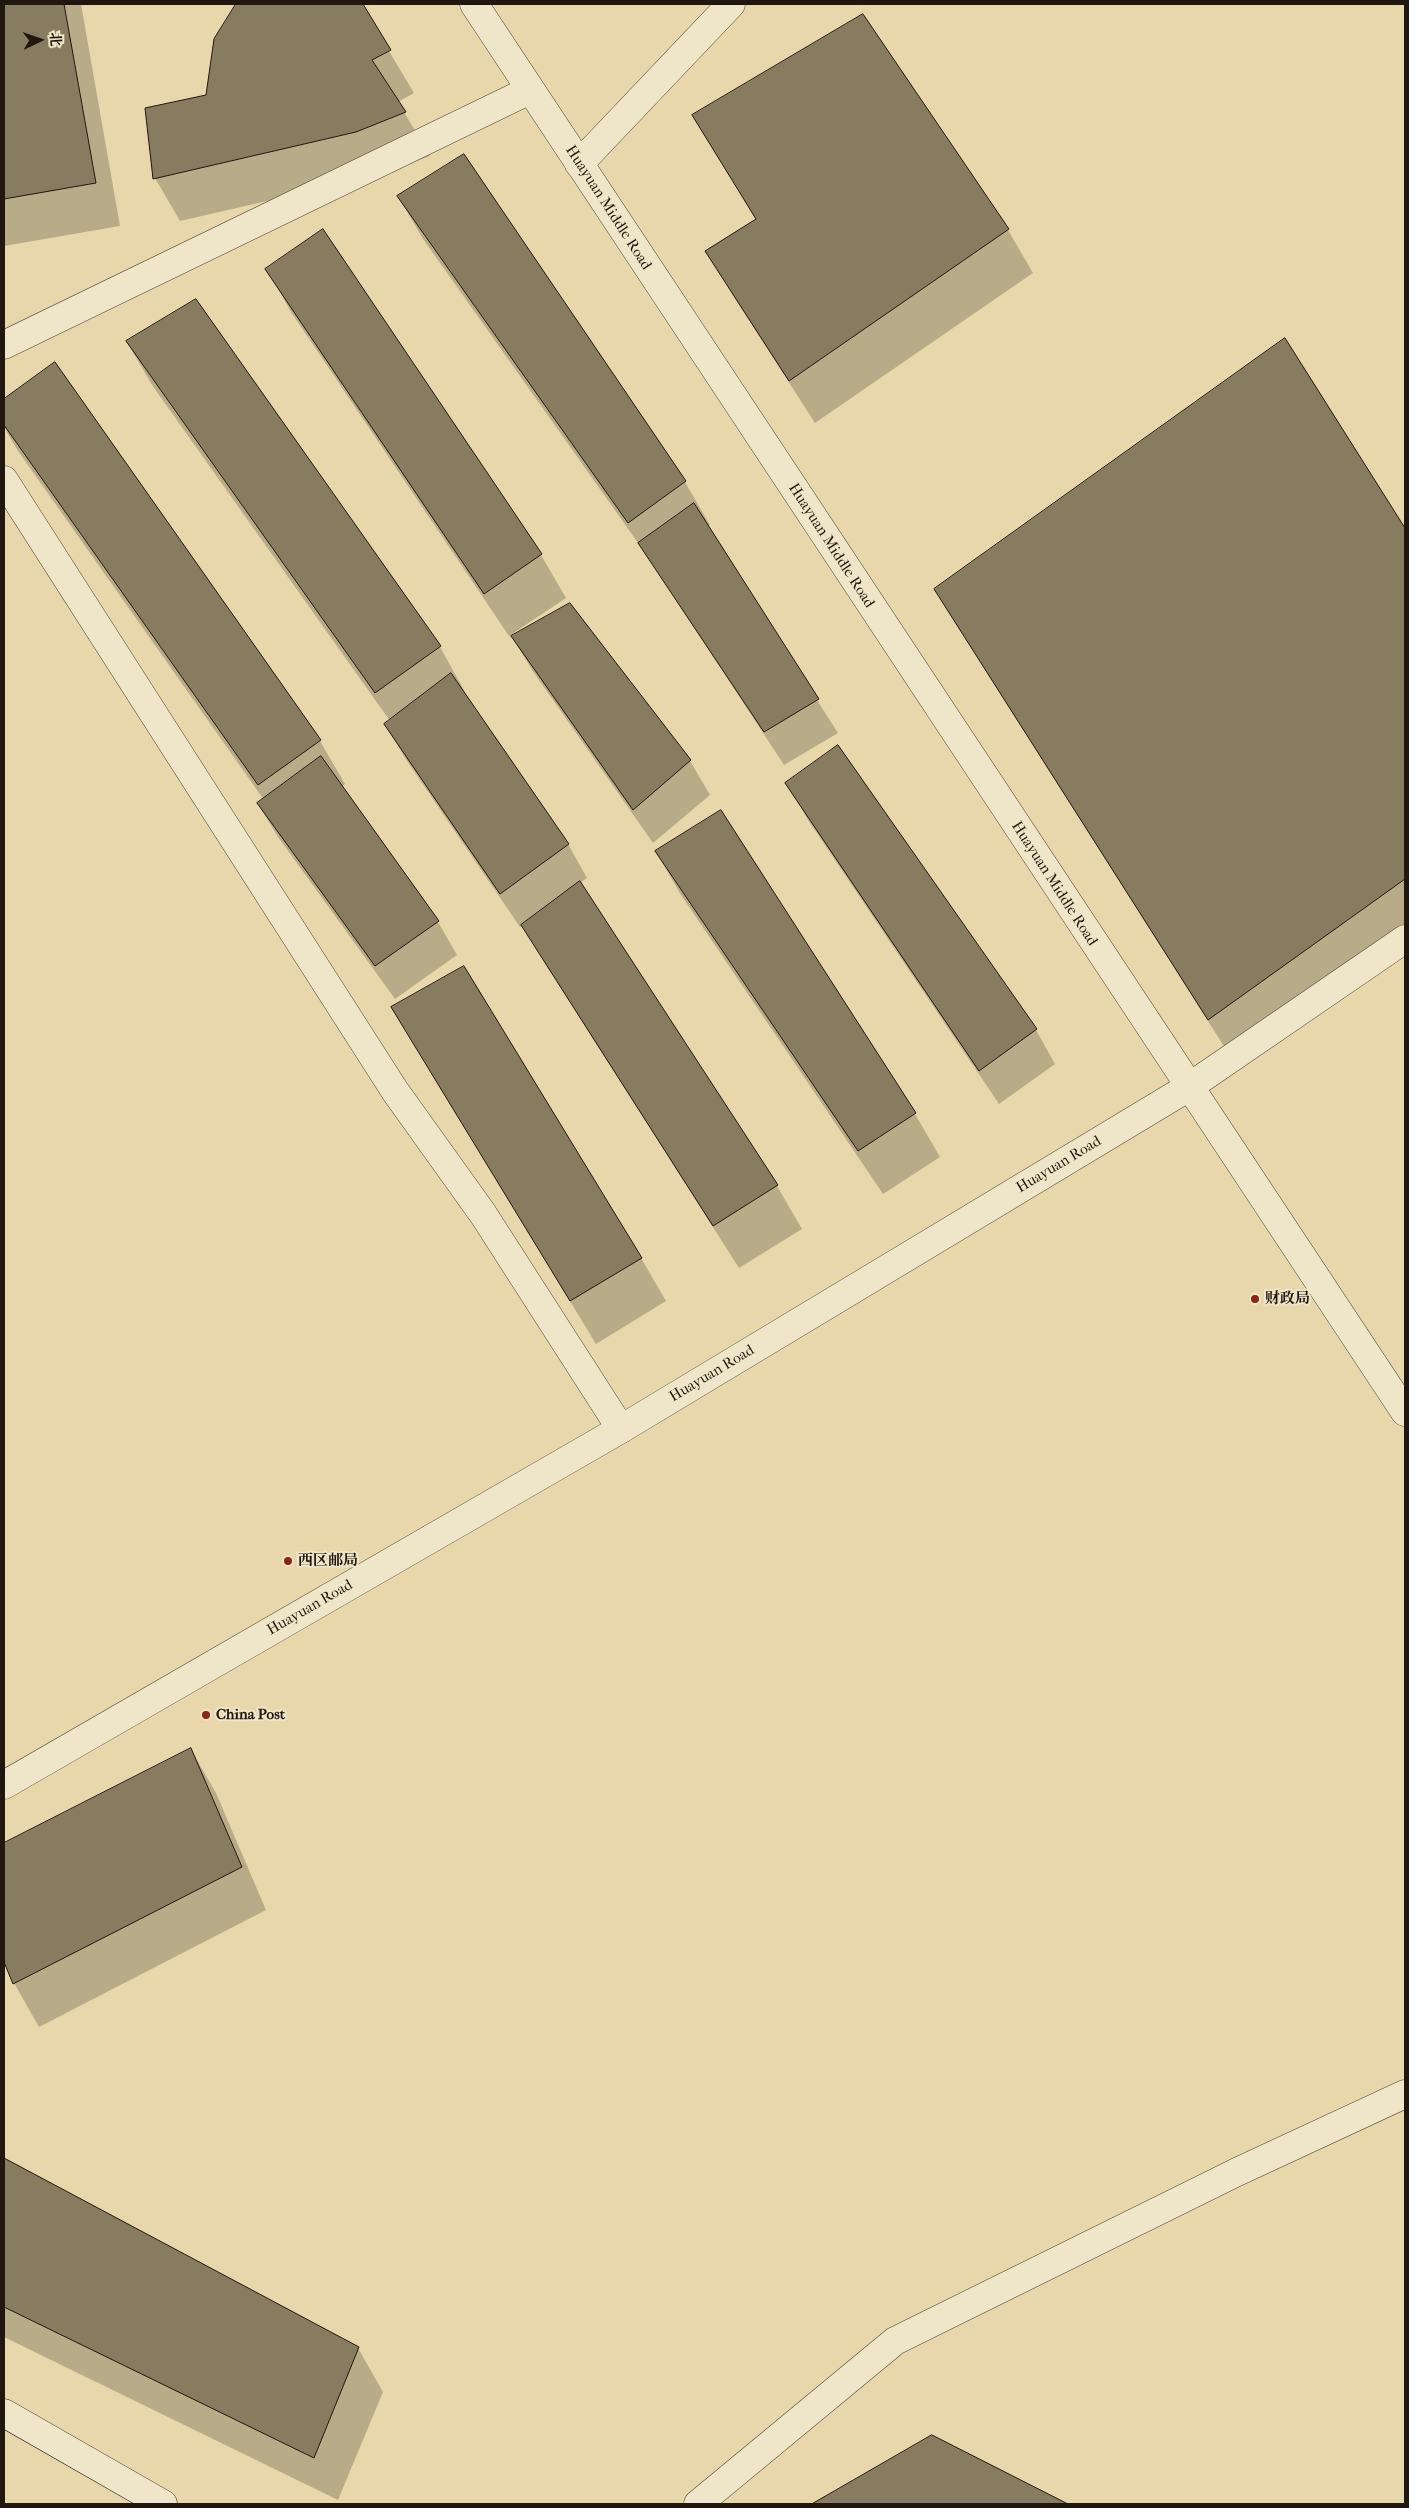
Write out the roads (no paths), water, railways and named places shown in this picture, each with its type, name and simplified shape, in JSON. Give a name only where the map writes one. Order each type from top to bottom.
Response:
[{"type":"street","name":"Huayuan Middle Road","points":[[474,4],[1405,1412]]},
{"type":"street","points":[[579,164],[731,4]]},
{"type":"street","points":[[4,346],[530,90]]},
{"type":"street","points":[[4,480],[395,1091],[483,1214],[621,1429]]},
{"type":"street","name":"Huayuan Road","points":[[4,1784],[621,1429],[1189,1088],[1405,939]]},
{"type":"street","points":[[698,2504],[894,2342],[1237,2172],[1405,2094]]},
{"type":"street","points":[[4,2413],[163,2504]]},
{"type":"place","name":"财政局","points":[[1255,1299]]},
{"type":"place","name":"西区邮局","points":[[288,1561]]},
{"type":"place","name":"China Post","points":[[206,1715]]}]
